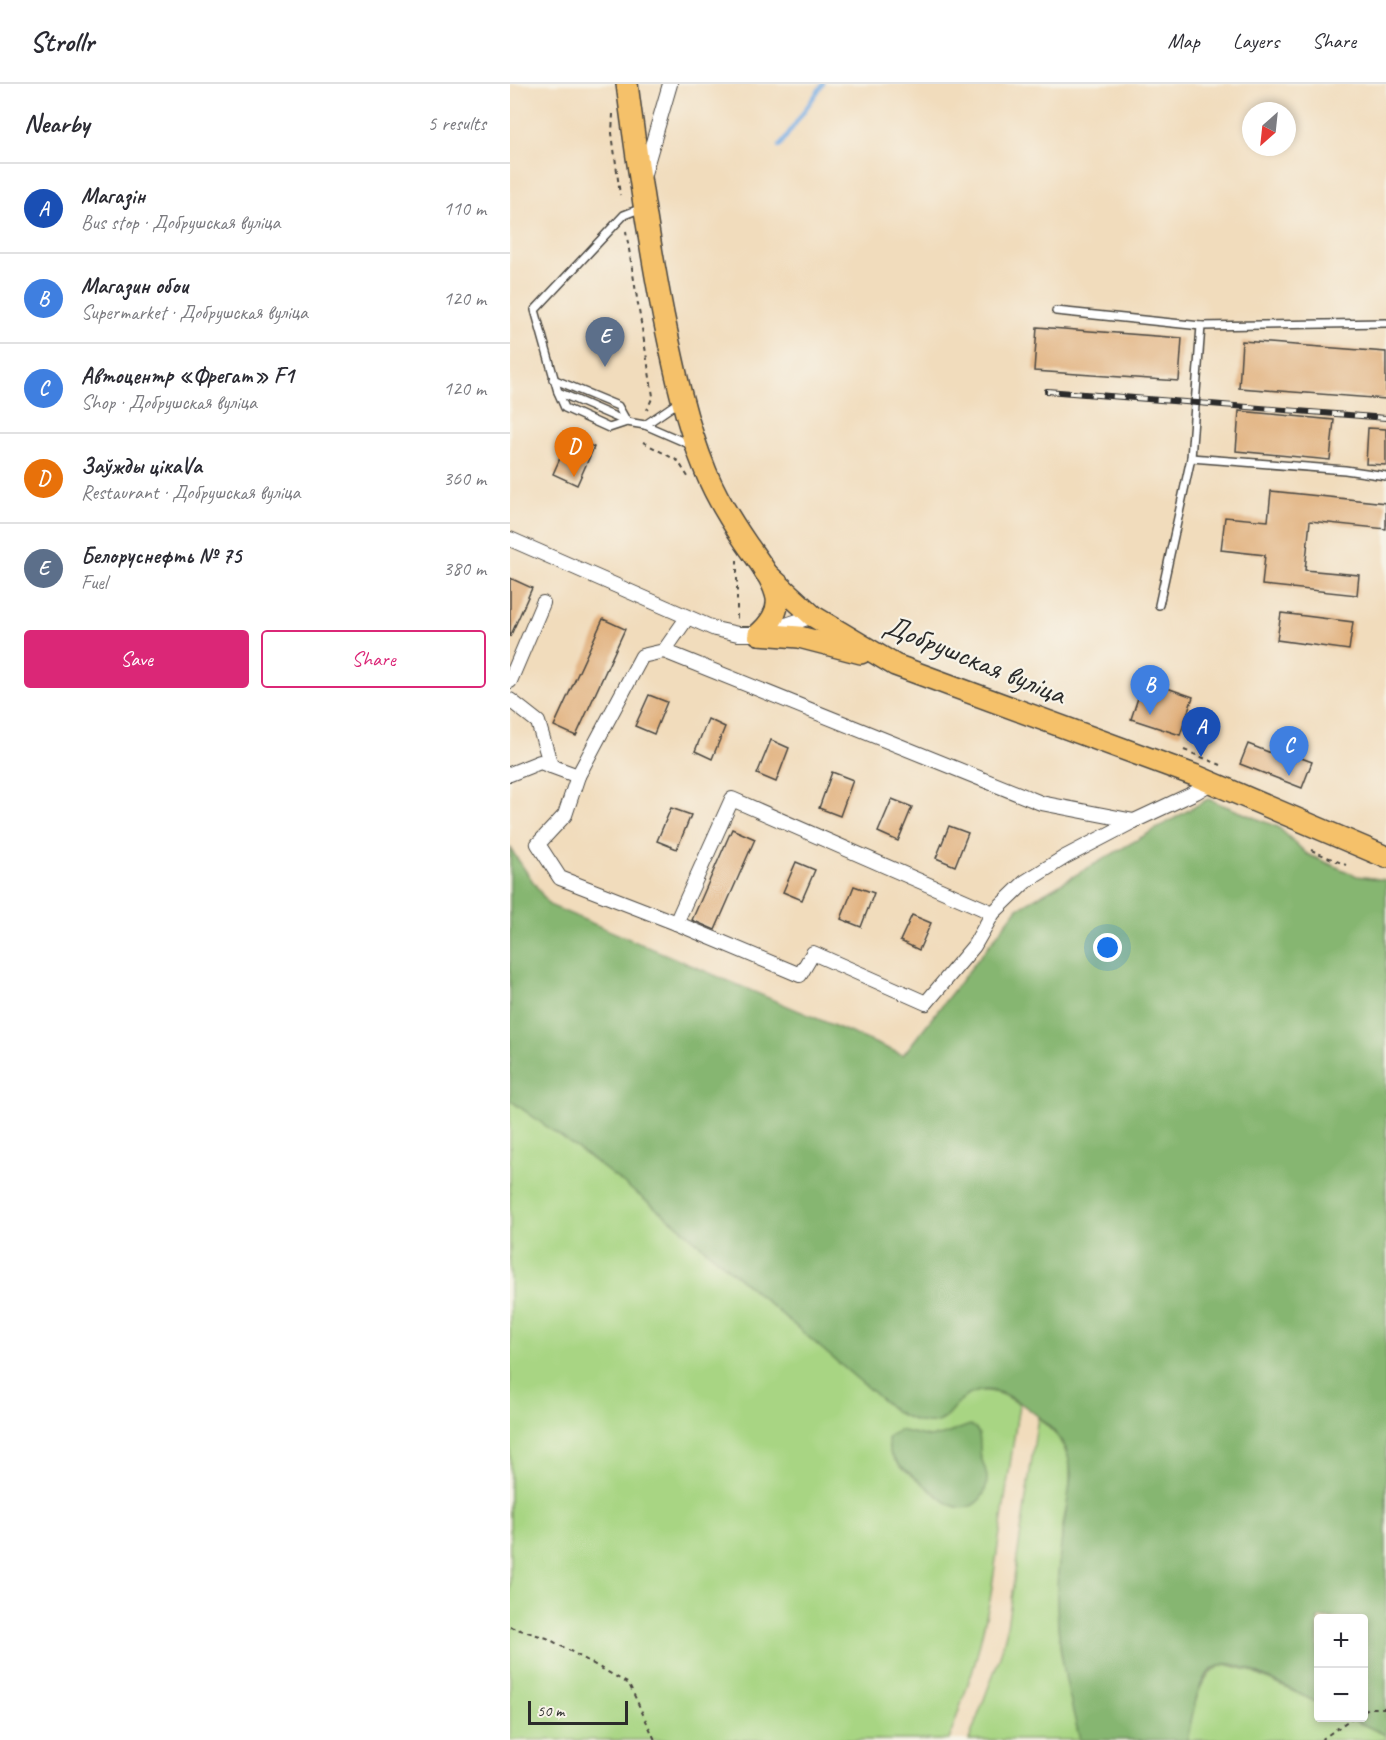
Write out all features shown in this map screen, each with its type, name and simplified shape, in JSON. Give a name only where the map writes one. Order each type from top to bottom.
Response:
[{"type":"main road","points":[[627,84],[643,207],[672,358],[696,447],[707,475],[731,521],[765,572],[777,596],[776,613],[769,625],[759,634]]},
{"type":"main road","name":"Добрушская вуліца","points":[[765,572],[813,616],[895,664],[1216,774],[1386,857]]},
{"type":"main road","points":[[759,634],[799,638],[851,650],[895,664]]},
{"type":"street","points":[[640,185],[670,84]]},
{"type":"street","points":[[510,539],[687,618],[726,632],[759,634],[813,616]]},
{"type":"street","points":[[510,681],[543,603]]},
{"type":"street","points":[[664,651],[687,618]]},
{"type":"street","points":[[1134,820],[1041,803],[664,651],[642,656],[578,776],[565,815],[538,844],[560,878],[800,975],[813,953],[926,1003],[974,946],[993,913],[1025,882],[1065,857],[1134,820],[1196,792],[1216,774]]},
{"type":"street","points":[[510,700],[538,722],[551,766]]},
{"type":"street","points":[[510,774],[540,762],[578,776]]},
{"type":"street","points":[[676,923],[732,799],[993,913]]},
{"type":"lane","points":[[627,422],[609,428],[565,408],[553,379],[535,309],[624,215],[643,207]]},
{"type":"lane","points":[[1056,311],[1201,326],[1386,323]]},
{"type":"lane","points":[[1158,605],[1191,458],[1201,326]]},
{"type":"lane","points":[[553,379],[618,406],[627,422]]},
{"type":"lane","points":[[558,392],[627,422],[645,425],[696,447]]},
{"type":"lane","points":[[645,425],[682,399]]},
{"type":"lane","points":[[1191,458],[1345,470],[1386,476]]},
{"type":"path","points":[[613,112],[612,134],[620,195]]},
{"type":"path","points":[[626,231],[653,396],[646,410]]},
{"type":"path","points":[[643,442],[678,461],[690,480]]},
{"type":"path","points":[[737,558],[737,624]]},
{"type":"path","points":[[1184,750],[1216,774]]},
{"type":"path","points":[[1311,850],[1347,865]]},
{"type":"path","points":[[510,1627],[547,1638],[629,1684],[655,1740]]},
{"type":"path","points":[[1368,1709],[1386,1708]]},
{"type":"path","points":[[1321,1740],[1346,1722]]},
{"type":"green space","points":[[1208,799],[1278,827],[1307,854],[1357,876],[1386,880],[1386,1735],[1358,1722],[1368,1722],[1368,1614],[1314,1614],[1314,1701],[1256,1673],[1232,1664],[1224,1664],[1209,1673],[1201,1684],[1187,1740],[1080,1740],[1064,1668],[1057,1612],[1057,1579],[1071,1474],[1065,1447],[1051,1428],[1028,1408],[1003,1394],[991,1391],[980,1391],[968,1396],[938,1422],[915,1421],[896,1412],[675,1223],[510,1100],[510,848],[549,905],[903,1055],[1018,908]]},
{"type":"green space","points":[[510,1100],[675,1223],[896,1412],[921,1422],[936,1422],[947,1416],[967,1395],[982,1391],[997,1393],[1019,1404],[990,1600],[975,1663],[949,1740],[510,1740]]},
{"type":"green space","points":[[1038,1417],[1058,1437],[1070,1460],[1070,1489],[1062,1530],[1058,1624],[1061,1653],[1080,1740],[969,1740],[1000,1656],[1006,1633]]},
{"type":"green space","points":[[970,1425],[979,1434],[981,1457],[987,1479],[984,1493],[971,1506],[965,1508],[947,1503],[901,1466],[890,1453],[888,1437],[899,1430],[929,1437],[943,1435]]},
{"type":"green space","points":[[1225,1664],[1248,1670],[1314,1701],[1314,1722],[1358,1722],[1386,1735],[1386,1740],[1187,1740],[1197,1696],[1207,1677],[1215,1669]]},
{"type":"building","points":[[1037,327],[1182,338],[1179,381],[1034,371]]},
{"type":"building","points":[[1242,341],[1386,352],[1386,399],[1239,388]]},
{"type":"building","points":[[1239,411],[1334,420],[1330,460],[1236,451]]},
{"type":"building","points":[[1368,428],[1386,429],[1386,465],[1366,464]]},
{"type":"building","points":[[570,436],[594,447],[577,485],[553,474]]},
{"type":"building","points":[[1271,491],[1386,503],[1386,529],[1310,521],[1305,570],[1359,575],[1357,595],[1262,585],[1265,555],[1221,550],[1225,517],[1268,521]]},
{"type":"building","points":[[510,578],[532,588],[510,637]]},
{"type":"building","points":[[1281,613],[1353,622],[1349,650],[1277,640]]},
{"type":"building","points":[[603,619],[625,629],[576,736],[554,726]]},
{"type":"building","points":[[1144,680],[1193,697],[1180,735],[1131,719]]},
{"type":"building","points":[[649,695],[667,702],[654,734],[635,726]]},
{"type":"building","points":[[708,719],[725,727],[712,759],[695,751]]},
{"type":"building","points":[[771,740],[789,748],[776,782],[757,774]]},
{"type":"building","points":[[1248,744],[1294,762],[1296,756],[1312,762],[1302,788],[1240,764]]},
{"type":"building","points":[[832,772],[853,780],[840,816],[819,808]]},
{"type":"building","points":[[892,799],[912,807],[898,841],[878,832]]},
{"type":"building","points":[[671,808],[691,815],[677,849],[657,841]]},
{"type":"building","points":[[949,826],[968,833],[955,866],[936,858]]},
{"type":"building","points":[[732,829],[755,839],[715,930],[692,920]]},
{"type":"building","points":[[796,862],[815,870],[802,900],[783,892]]},
{"type":"building","points":[[854,886],[874,893],[861,927],[841,919]]},
{"type":"building","points":[[912,915],[931,923],[919,950],[900,941]]},
{"type":"waterway","points":[[779,147],[823,84]]},
{"type":"railway","points":[[1047,391],[1386,418]]},
{"type":"place","name":"Белоруснефть № 75","points":[[605,367]]},
{"type":"place","name":"Заўжды цікаVа","points":[[574,477]]},
{"type":"place","name":"Магазин обои","points":[[1150,715]]},
{"type":"place","name":"Магазін","points":[[1201,757]]},
{"type":"place","name":"Автоцентр «Фрегат» F1","points":[[1289,776]]}]
